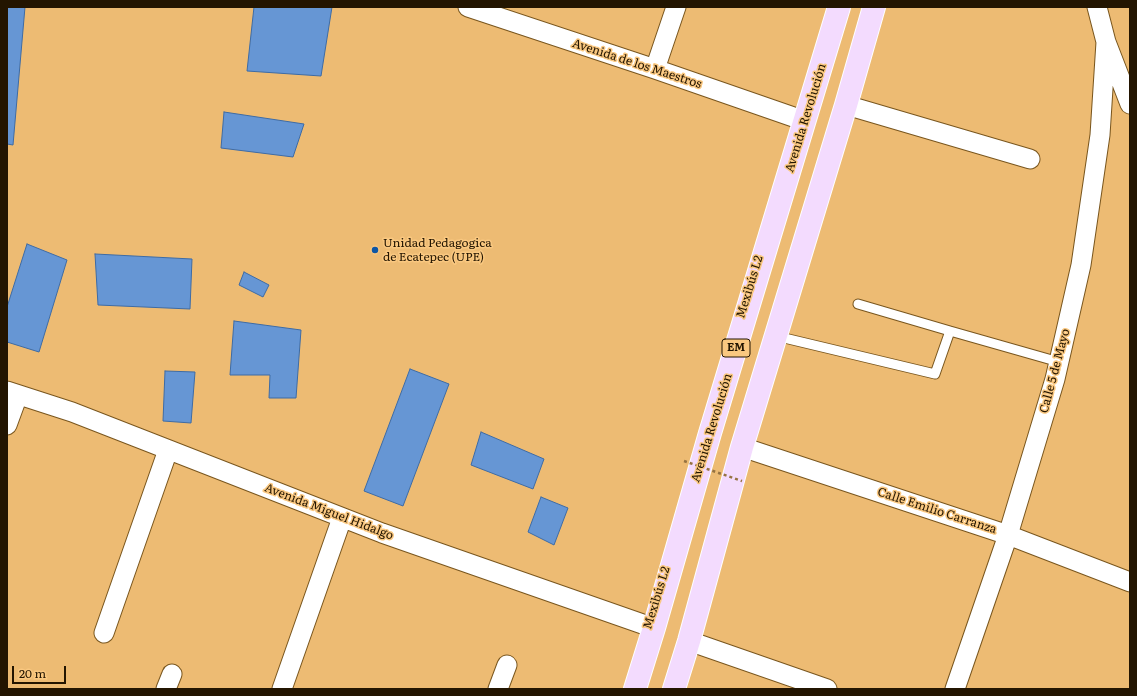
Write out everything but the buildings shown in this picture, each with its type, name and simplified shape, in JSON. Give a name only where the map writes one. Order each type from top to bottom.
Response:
[{"type":"main road","name":"Avenida Revolución","points":[[635,689],[710,433],[839,7]]},
{"type":"main road","points":[[674,689],[689,641],[742,447],[846,105],[874,7]]},
{"type":"street","name":"Avenida de los Maestros","points":[[468,7],[514,15],[655,69],[805,121]]},
{"type":"street","points":[[655,69],[676,7]]},
{"type":"street","points":[[1096,7],[1106,42],[1130,104]]},
{"type":"street","name":"Calle 5 de Mayo","points":[[955,689],[1008,535],[1059,362],[1081,265],[1100,135],[1106,42]]},
{"type":"street","points":[[846,105],[1030,160]]},
{"type":"street","points":[[7,425],[12,393]]},
{"type":"street","name":"Avenida Miguel Hidalgo","points":[[12,393],[72,412],[342,518],[654,628]]},
{"type":"street","name":"Calle Emilio Carranza","points":[[742,447],[1008,535],[1130,582]]},
{"type":"street","points":[[104,633],[168,450]]},
{"type":"street","points":[[282,689],[342,518]]},
{"type":"street","points":[[689,641],[827,689]]},
{"type":"street","points":[[498,689],[506,665]]},
{"type":"lane","name":"Mexibús L2","points":[[641,689],[665,615],[847,7]]},
{"type":"lane","points":[[849,60],[865,7]]},
{"type":"lane","points":[[693,592],[825,144]]},
{"type":"lane","points":[[858,304],[1059,362]]},
{"type":"lane","points":[[776,336],[935,374],[950,331]]},
{"type":"path","points":[[684,461],[742,481]]},
{"type":"place","name":"Unidad Pedagogica de Ecatepec (UPE)","points":[[375,250]]}]
